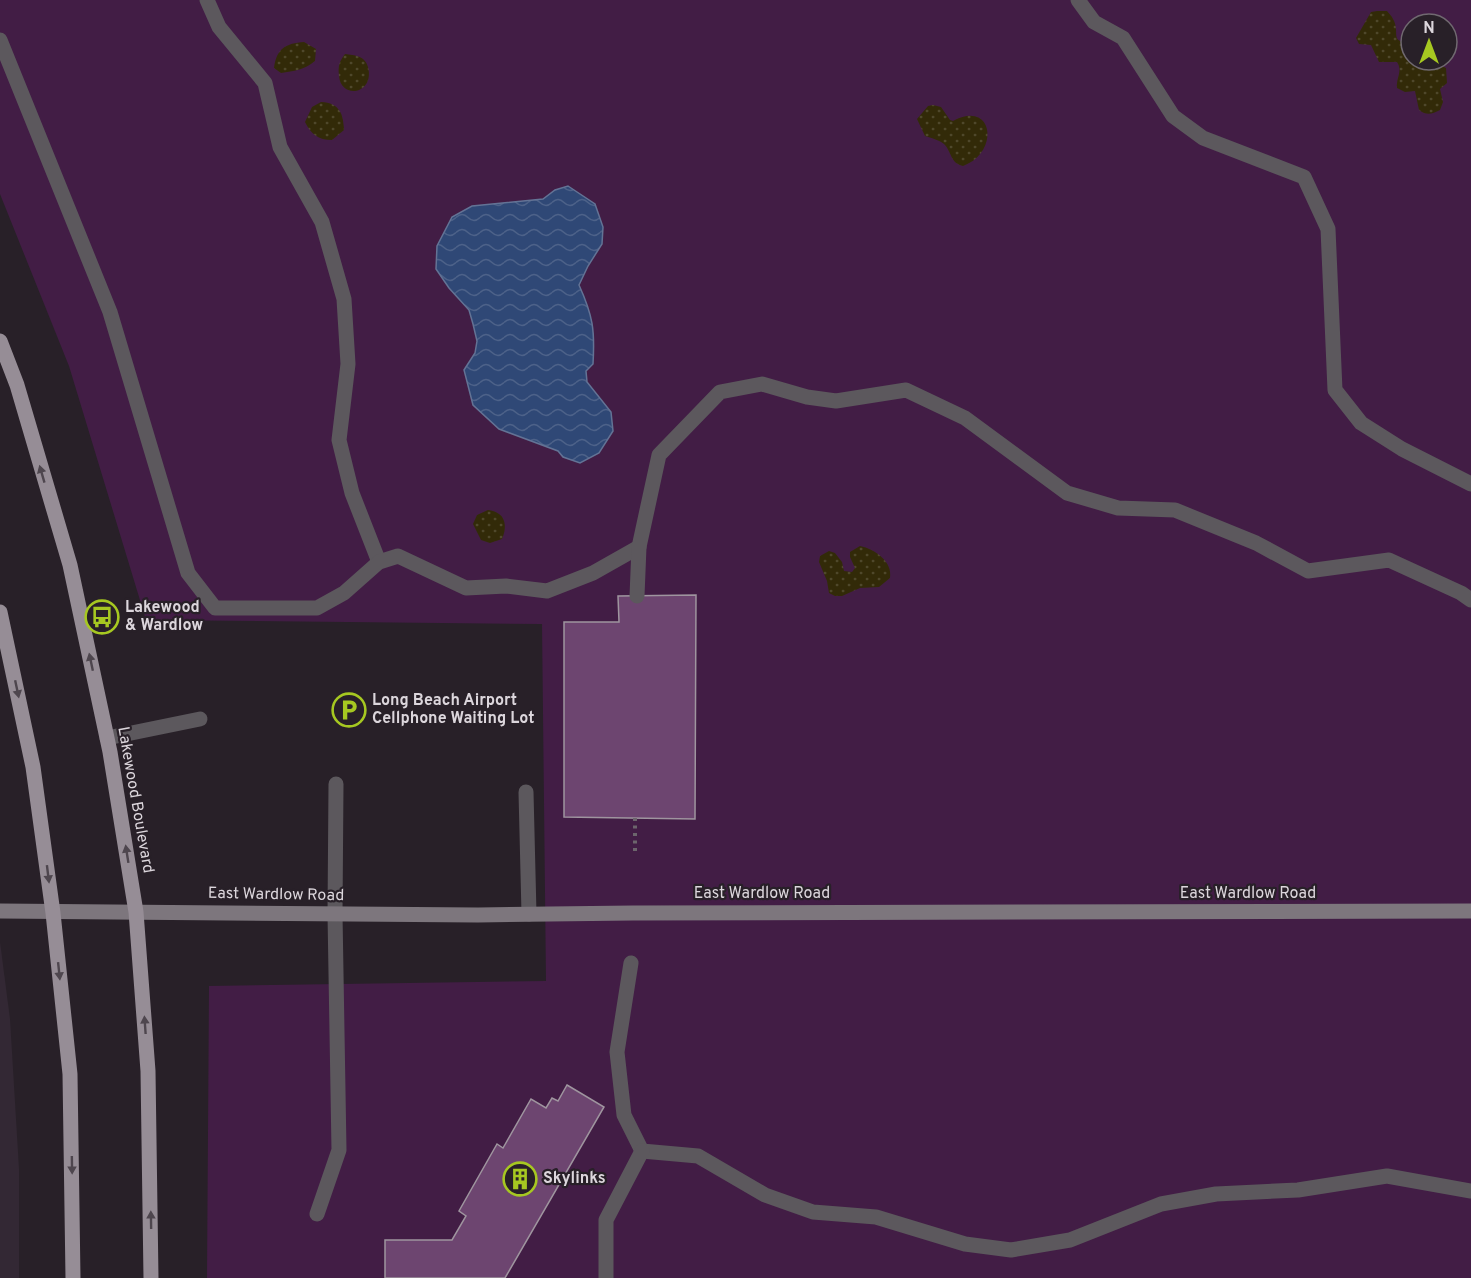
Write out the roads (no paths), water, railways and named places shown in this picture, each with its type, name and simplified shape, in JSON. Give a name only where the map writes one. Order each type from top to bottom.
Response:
[{"type":"main road","name":"Lakewood Boulevard","points":[[0,341],[17,385],[70,565],[107,738],[136,912],[148,1071],[151,1278]]},
{"type":"main road","points":[[0,612],[33,767],[53,913],[70,1074],[73,1278]]},
{"type":"main road","name":"East Wardlow Road","points":[[0,911],[335,914],[1471,911]]},
{"type":"lane","points":[[207,0],[219,27],[265,83],[280,147],[322,222],[344,299],[348,364],[339,440],[352,493],[379,562]]},
{"type":"lane","points":[[1078,0],[1094,22],[1123,38],[1173,116],[1203,138],[1304,177],[1328,229],[1335,390],[1361,423],[1402,449],[1471,484]]},
{"type":"lane","points":[[0,40],[110,312],[188,573],[214,608],[317,608],[344,593],[379,562],[398,556],[466,588],[506,586],[547,591],[593,573],[639,547]]},
{"type":"lane","points":[[637,596],[639,547],[658,455],[720,392],[762,384],[807,397],[836,401],[906,390],[965,418],[1068,493],[1118,508],[1175,510],[1256,543],[1308,571],[1389,560],[1461,593],[1471,600]]},
{"type":"lane","points":[[107,738],[200,719]]},
{"type":"lane","points":[[317,1214],[339,1150],[335,914],[336,784]]},
{"type":"lane","points":[[526,792],[529,914]]},
{"type":"lane","points":[[631,963],[617,1052],[624,1115],[642,1151]]},
{"type":"lane","points":[[642,1151],[698,1156],[765,1195],[813,1212],[876,1217],[965,1244],[1011,1250],[1070,1239],[1161,1204],[1216,1194],[1298,1190],[1387,1176],[1471,1191]]},
{"type":"lane","points":[[606,1278],[606,1220],[642,1151]]},
{"type":"water","points":[[568,186],[595,204],[603,227],[602,244],[579,285],[590,315],[594,342],[593,364],[586,371],[587,382],[611,412],[613,431],[599,453],[580,463],[563,457],[558,451],[499,429],[473,405],[464,370],[475,353],[477,341],[473,324],[469,310],[436,269],[437,246],[452,217],[472,206],[543,199],[555,190]]},
{"type":"place","name":"Lakewood & Wardlow","points":[[102,617]]},
{"type":"place","name":"Long Beach Airport Cellphone Waiting Lot","points":[[349,710]]},
{"type":"place","name":"Skylinks","points":[[520,1179]]}]
